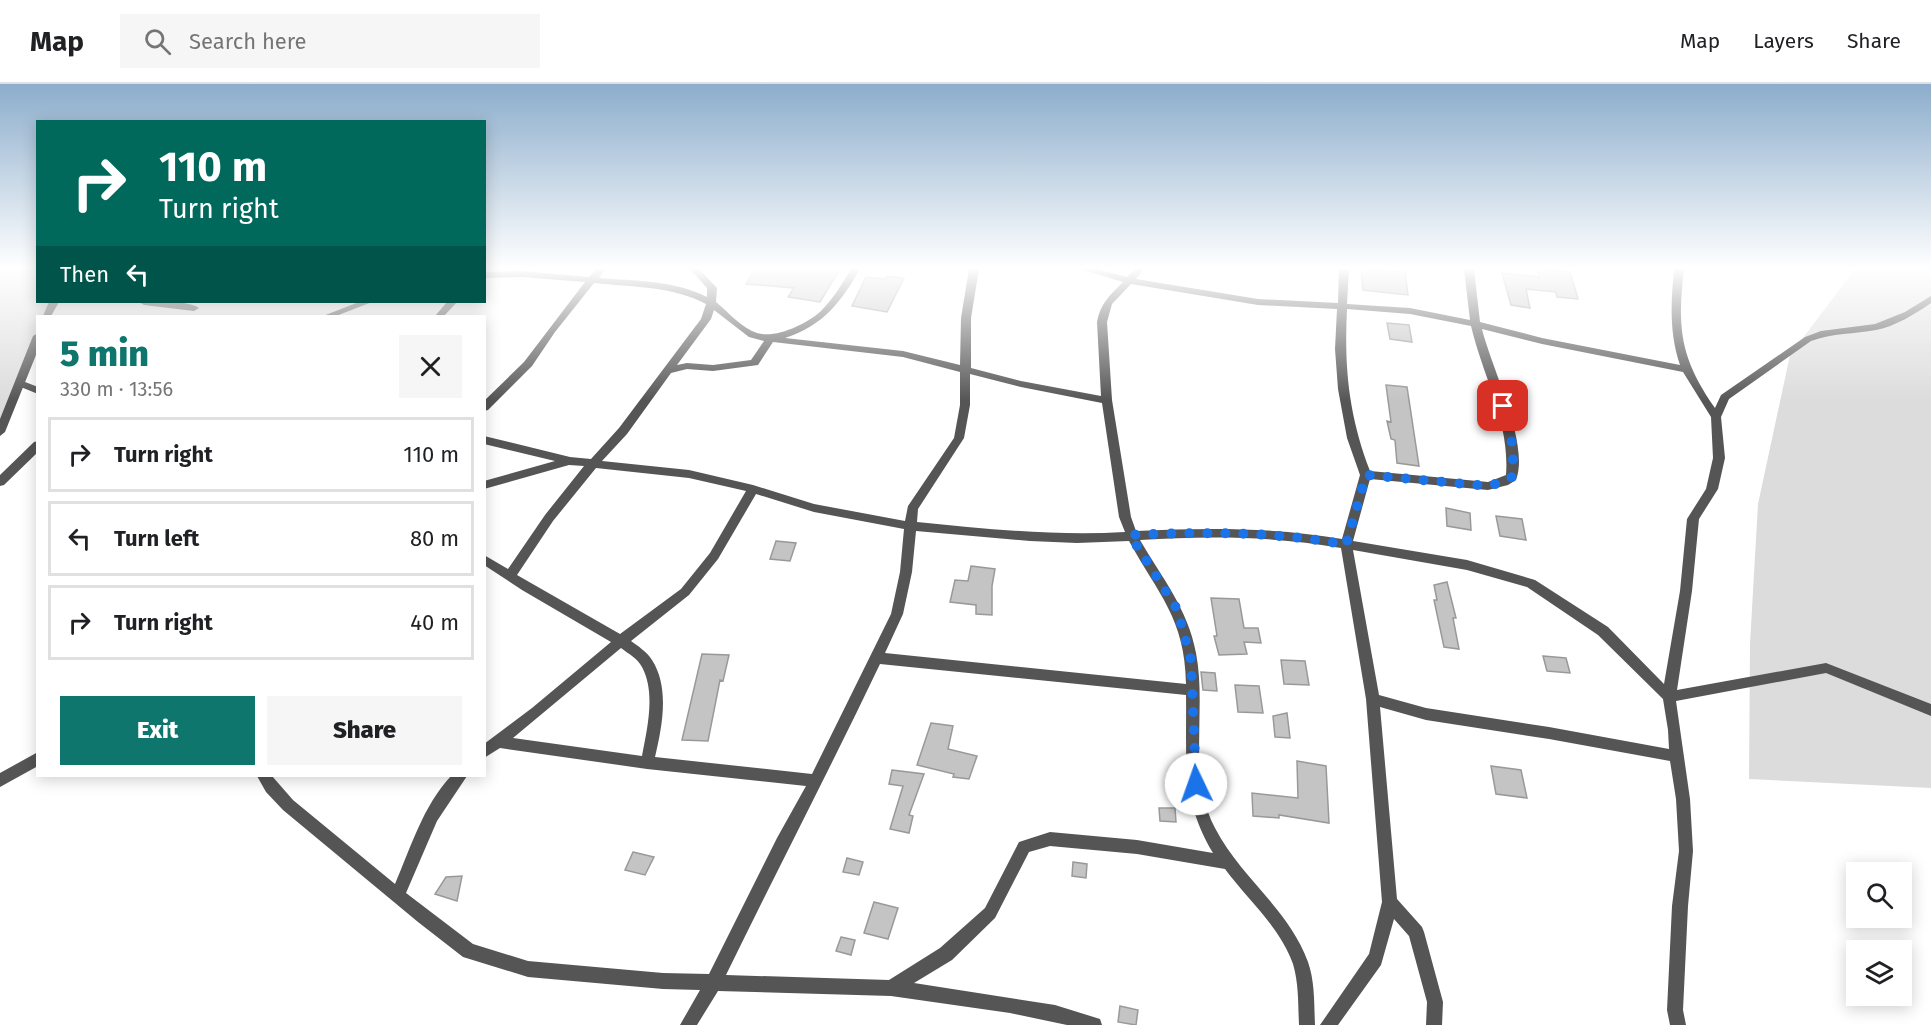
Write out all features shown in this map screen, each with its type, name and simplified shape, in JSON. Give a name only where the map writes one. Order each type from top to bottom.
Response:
[{"type":"street","points":[[486,406],[528,364],[566,313]]},
{"type":"street","points":[[510,576],[549,518],[623,431],[699,330],[708,313]]},
{"type":"street","points":[[723,313],[752,335],[903,354],[964,371],[1107,400]]},
{"type":"street","points":[[666,371],[687,366],[712,368],[754,363],[770,339],[795,331],[824,313]]},
{"type":"street","points":[[688,1025],[714,982],[782,843],[817,781],[878,658],[897,614],[906,572],[912,509],[959,438],[965,405],[967,313]]},
{"type":"street","points":[[1104,313],[1102,335],[1107,400],[1125,517],[1130,535],[1177,609],[1191,660],[1199,810],[1216,848],[1289,938],[1300,962],[1307,991],[1308,1025]]},
{"type":"street","points":[[1328,1025],[1375,959],[1390,902],[1373,699],[1346,545],[1366,475],[1352,438],[1343,389],[1340,349],[1343,313]]},
{"type":"street","points":[[1420,313],[1542,341],[1684,369]]},
{"type":"street","points":[[1366,475],[1488,486],[1512,477],[1514,456],[1510,427],[1475,324],[1474,313]]},
{"type":"street","points":[[1676,313],[1675,333],[1684,369],[1716,417]]},
{"type":"street","points":[[1678,1025],[1675,1010],[1680,906],[1686,851],[1683,799],[1676,756],[1676,730],[1669,696],[1686,591],[1693,519],[1712,489],[1719,458],[1716,417],[1725,397],[1744,381],[1808,339],[1839,331],[1877,327],[1910,313]]},
{"type":"street","points":[[0,432],[36,341]]},
{"type":"street","points":[[20,382],[36,390]]},
{"type":"street","points":[[486,440],[570,461],[689,474],[753,489],[814,508],[909,526],[1077,539],[1204,532],[1262,534],[1315,539],[1467,566],[1531,583],[1603,632],[1669,696]]},
{"type":"street","points":[[0,482],[36,447]]},
{"type":"street","points":[[486,484],[570,461]]},
{"type":"street","points":[[486,751],[685,592],[714,556],[753,489]]},
{"type":"street","points":[[486,560],[621,641],[646,661],[655,687],[656,722],[647,763]]},
{"type":"street","points":[[878,658],[1192,690]]},
{"type":"street","points":[[1669,696],[1826,668],[1931,710]]},
{"type":"street","points":[[1373,699],[1426,714],[1676,756]]},
{"type":"street","points":[[498,742],[647,763],[817,781]]},
{"type":"street","points":[[0,781],[36,759]]},
{"type":"street","points":[[265,777],[288,805],[398,897],[469,951],[528,969],[663,981],[891,988],[1055,1013],[1094,1025]]},
{"type":"street","points":[[398,897],[432,818],[452,783],[459,777]]},
{"type":"street","points":[[891,988],[946,954],[990,913],[1023,847],[1050,839],[1137,847],[1229,863]]},
{"type":"street","points":[[1390,902],[1416,932],[1435,1002],[1434,1025]]},
{"type":"shaded area","points":[[0,313],[46,313],[44,315],[36,315],[36,333],[0,423]]},
{"type":"shaded area","points":[[1822,313],[1931,313],[1931,788],[1749,779],[1750,644],[1758,504],[1790,355]]},
{"type":"building","points":[[1387,323],[1409,325],[1412,342],[1390,339]]},
{"type":"building","points":[[1386,385],[1407,387],[1419,466],[1397,463],[1395,440],[1391,439],[1387,421],[1391,422]]},
{"type":"building","points":[[1446,508],[1470,513],[1471,530],[1447,526]]},
{"type":"building","points":[[1496,516],[1522,519],[1526,540],[1500,536]]},
{"type":"building","points":[[776,541],[796,543],[790,561],[770,559]]},
{"type":"building","points":[[971,566],[995,569],[992,586],[992,615],[976,614],[976,605],[950,602],[955,580],[968,581]]},
{"type":"building","points":[[1447,582],[1456,618],[1453,618],[1459,649],[1444,647],[1434,600],[1437,600],[1434,585]]},
{"type":"building","points":[[1211,598],[1239,599],[1244,628],[1258,628],[1261,643],[1244,642],[1247,654],[1219,655],[1214,636],[1217,636]]},
{"type":"building","points":[[702,654],[729,655],[723,681],[720,680],[708,741],[682,740]]},
{"type":"building","points":[[1543,656],[1566,658],[1570,673],[1547,671]]},
{"type":"building","points":[[1281,660],[1305,661],[1309,685],[1284,684]]},
{"type":"building","points":[[1201,672],[1215,673],[1217,691],[1203,690]]},
{"type":"building","points":[[1235,685],[1259,686],[1263,713],[1238,712]]},
{"type":"building","points":[[1287,713],[1290,738],[1275,737],[1273,716]]},
{"type":"building","points":[[931,723],[953,726],[948,749],[977,756],[969,779],[953,777],[954,774],[917,765]]},
{"type":"building","points":[[1297,761],[1326,766],[1329,823],[1279,815],[1279,818],[1253,816],[1252,793],[1298,798]]},
{"type":"building","points":[[1491,766],[1521,770],[1527,798],[1496,794]]},
{"type":"building","points":[[892,770],[924,774],[909,815],[913,816],[909,833],[890,829],[903,786],[889,784]]},
{"type":"building","points":[[1159,808],[1175,808],[1176,822],[1160,821]]},
{"type":"building","points":[[633,852],[654,857],[645,875],[625,870]]},
{"type":"building","points":[[847,858],[863,862],[859,875],[843,872]]},
{"type":"building","points":[[1073,862],[1087,864],[1086,878],[1072,876]]},
{"type":"building","points":[[462,876],[457,901],[435,894],[446,877]]},
{"type":"building","points":[[874,902],[898,908],[888,939],[864,933]]},
{"type":"building","points":[[841,937],[855,940],[851,955],[836,951]]},
{"type":"building","points":[[1120,1006],[1138,1010],[1136,1025],[1118,1022]]},
{"type":"route","points":[[1196,784],[1191,660],[1177,609],[1130,535],[1204,532],[1262,534],[1315,539],[1346,545],[1366,475],[1488,486],[1512,477],[1514,456],[1510,427],[1503,406]]}]
